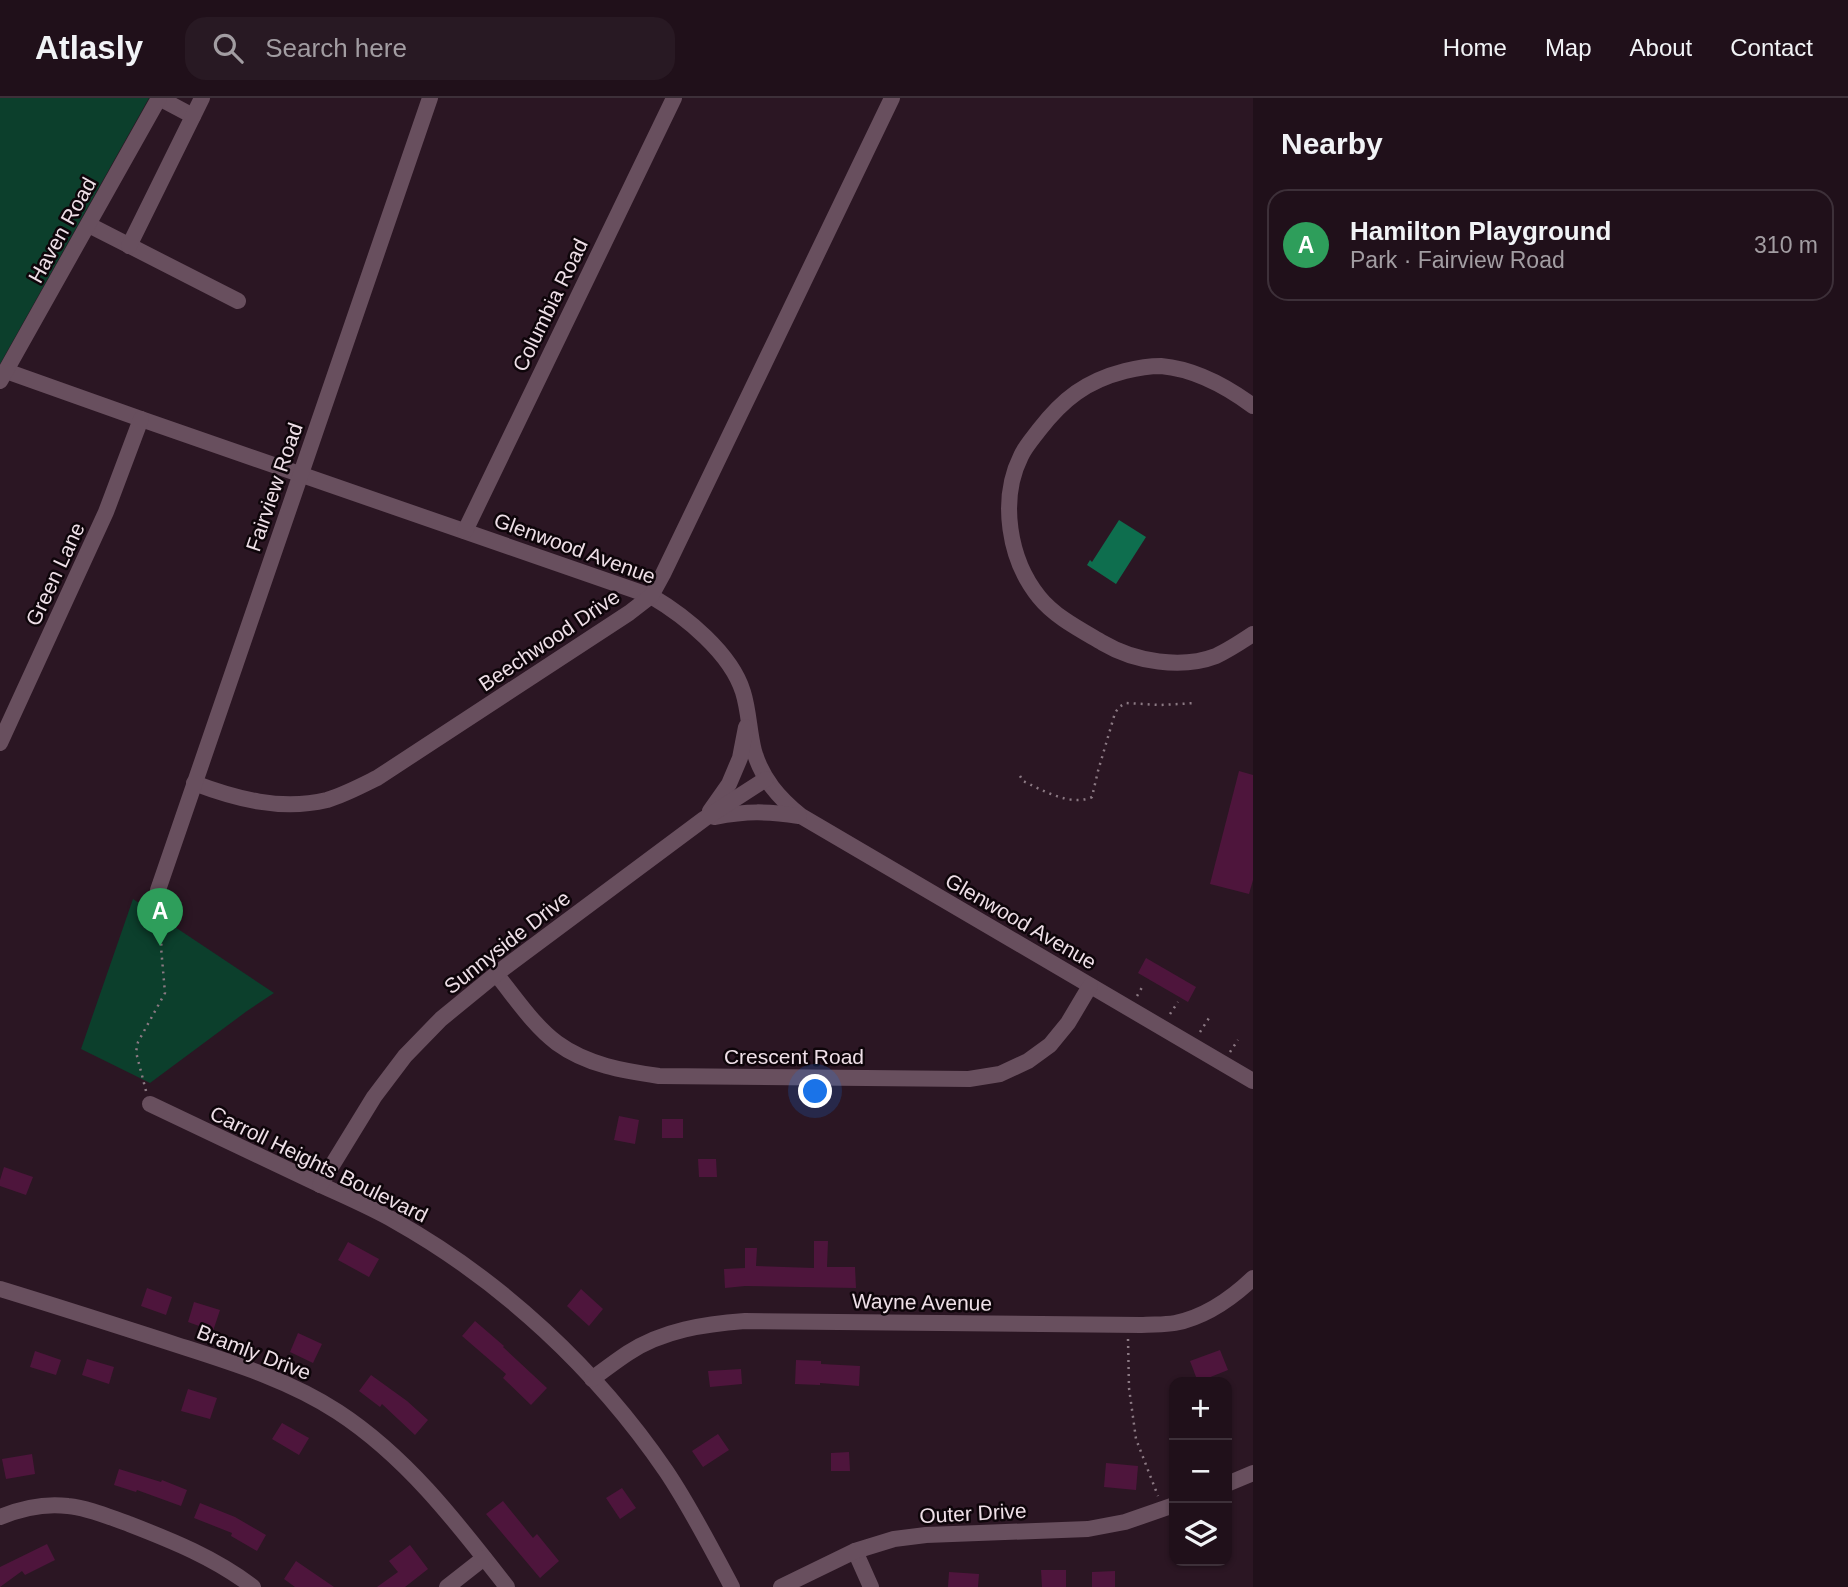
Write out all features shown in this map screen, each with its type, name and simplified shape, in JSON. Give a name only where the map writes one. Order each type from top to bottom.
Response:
[{"type":"street","points":[[159,98],[193,116]]},
{"type":"street","name":"Haven Road","points":[[3,376],[159,98]]},
{"type":"street","points":[[129,246],[202,98]]},
{"type":"street","name":"Fairview Road","points":[[158,890],[430,98]]},
{"type":"street","name":"Beechwood Drive","points":[[194,783],[222,794],[276,804],[300,804],[328,799],[354,789],[377,778],[651,596],[892,98]]},
{"type":"street","name":"Columbia Road","points":[[465,531],[673,100]]},
{"type":"street","points":[[89,225],[238,300]]},
{"type":"street","points":[[1253,406],[1228,388],[1181,369],[1161,366],[1141,367],[1108,375],[1088,384],[1066,399],[1044,423],[1020,457],[1013,479],[1010,520],[1014,547],[1021,568],[1040,599],[1066,621],[1130,656],[1179,662],[1216,656],[1253,634]]},
{"type":"street","name":"Glenwood Avenue","points":[[3,376],[302,473],[651,596],[671,607],[732,666],[743,692],[754,751],[766,779],[782,801],[801,816],[1253,1080]]},
{"type":"street","name":"Green Lane","points":[[0,743],[106,512],[141,419]]},
{"type":"street","points":[[704,819],[729,784],[740,758],[748,717]]},
{"type":"street","name":"Sunnyside Drive","points":[[320,1185],[374,1097],[405,1056],[441,1019],[496,974],[704,819],[766,779]]},
{"type":"street","points":[[704,819],[752,811],[801,816]]},
{"type":"street","name":"Crescent Road","points":[[496,974],[535,1022],[558,1044],[593,1062],[624,1071],[659,1076],[969,1079],[1000,1074],[1050,1045],[1068,1023],[1090,986]]},
{"type":"street","name":"Carroll Heights Boulevard","points":[[150,1104],[395,1221],[449,1255],[507,1299],[552,1338],[626,1419],[666,1471],[732,1587]]},
{"type":"street","name":"Wayne Avenue","points":[[592,1379],[629,1352],[656,1338],[711,1324],[745,1321],[1127,1325],[1176,1322],[1205,1313],[1229,1299],[1253,1278]]},
{"type":"street","name":"Bramly Drive","points":[[0,1289],[244,1367],[295,1387],[339,1412],[417,1478],[508,1587]]},
{"type":"street","points":[[1232,1481],[1253,1473]]},
{"type":"street","points":[[0,1517],[41,1505],[67,1505],[90,1510],[202,1554],[253,1587]]},
{"type":"street","name":"Outer Drive","points":[[781,1587],[855,1551],[894,1539],[926,1535],[1088,1529],[1125,1522],[1169,1507]]},
{"type":"street","points":[[855,1551],[871,1587]]},
{"type":"street","points":[[447,1587],[484,1558]]},
{"type":"path","points":[[1020,776],[1023,781],[1058,796],[1077,801],[1087,800],[1092,797],[1115,713],[1119,707],[1126,703],[1196,704]]},
{"type":"path","points":[[150,1104],[136,1052],[138,1042],[164,993],[161,947],[166,912],[158,890]]},
{"type":"path","points":[[1136,999],[1144,984]]},
{"type":"path","points":[[1168,1017],[1178,1002]]},
{"type":"path","points":[[1198,1035],[1209,1018]]},
{"type":"path","points":[[1230,1052],[1238,1040]]},
{"type":"path","points":[[1127,1325],[1129,1388],[1136,1439],[1169,1507]]},
{"type":"shaded area","points":[[0,98],[149,98],[0,364]]},
{"type":"shaded area","points":[[1119,520],[1146,537],[1116,584],[1087,565],[1090,560],[1092,562]]},
{"type":"shaded area","points":[[133,899],[274,993],[150,1083],[81,1049]]},
{"type":"building","points":[[1239,771],[1253,775],[1253,880],[1249,894],[1210,884]]},
{"type":"building","points":[[1146,958],[1196,987],[1188,1002],[1138,973]]},
{"type":"building","points":[[619,1116],[639,1120],[635,1144],[614,1140]]},
{"type":"building","points":[[662,1119],[683,1119],[683,1138],[662,1138]]},
{"type":"building","points":[[698,1159],[716,1159],[717,1177],[699,1177]]},
{"type":"building","points":[[4,1167],[33,1177],[26,1195],[0,1186]]},
{"type":"building","points":[[814,1241],[828,1241],[827,1267],[855,1267],[856,1288],[725,1288],[724,1269],[745,1268],[745,1248],[757,1248],[756,1266],[814,1268]]},
{"type":"building","points":[[348,1242],[379,1259],[369,1277],[338,1260]]},
{"type":"building","points":[[147,1288],[172,1297],[166,1315],[141,1306]]},
{"type":"building","points":[[581,1289],[603,1309],[589,1326],[567,1306]]},
{"type":"building","points":[[194,1302],[220,1310],[213,1331],[188,1322]]},
{"type":"building","points":[[475,1321],[547,1388],[531,1405],[503,1378],[506,1374],[462,1336]]},
{"type":"building","points":[[298,1333],[322,1344],[313,1363],[290,1352]]},
{"type":"building","points":[[1220,1350],[1228,1370],[1210,1377],[1196,1377],[1190,1361]]},
{"type":"building","points":[[35,1351],[61,1360],[56,1375],[30,1367]]},
{"type":"building","points":[[87,1359],[114,1367],[109,1384],[82,1375]]},
{"type":"building","points":[[796,1360],[860,1366],[859,1386],[795,1384]]},
{"type":"building","points":[[741,1369],[742,1384],[710,1387],[708,1371]]},
{"type":"building","points":[[371,1375],[428,1420],[415,1435],[382,1404],[380,1407],[359,1391]]},
{"type":"building","points":[[188,1389],[217,1398],[210,1419],[181,1411]]},
{"type":"building","points":[[282,1423],[309,1438],[299,1455],[272,1439]]},
{"type":"building","points":[[718,1434],[729,1450],[703,1467],[692,1451]]},
{"type":"building","points":[[849,1452],[850,1471],[831,1471],[831,1453]]},
{"type":"building","points":[[32,1454],[35,1474],[6,1479],[2,1459]]},
{"type":"building","points":[[1106,1463],[1138,1466],[1136,1490],[1104,1487]]},
{"type":"building","points":[[119,1469],[161,1482],[162,1480],[187,1490],[181,1506],[137,1490],[136,1492],[114,1485]]},
{"type":"building","points":[[622,1488],[636,1508],[620,1519],[606,1498]]},
{"type":"building","points":[[503,1501],[533,1538],[537,1534],[559,1561],[540,1578],[486,1514]]},
{"type":"building","points":[[200,1503],[235,1517],[266,1535],[257,1551],[231,1536],[232,1533],[194,1518]]},
{"type":"building","points":[[47,1544],[55,1560],[25,1575],[22,1571],[0,1587],[0,1567]]},
{"type":"building","points":[[410,1545],[428,1569],[405,1587],[377,1587],[398,1572],[389,1561]]},
{"type":"building","points":[[296,1561],[334,1587],[295,1587],[284,1579]]},
{"type":"building","points":[[1041,1570],[1066,1570],[1066,1587],[1042,1587]]},
{"type":"building","points":[[1115,1571],[1115,1587],[1092,1587],[1092,1572]]},
{"type":"building","points":[[949,1572],[979,1574],[978,1587],[948,1587]]},
{"type":"place","name":"Hamilton Playground","points":[[160,946]]}]
